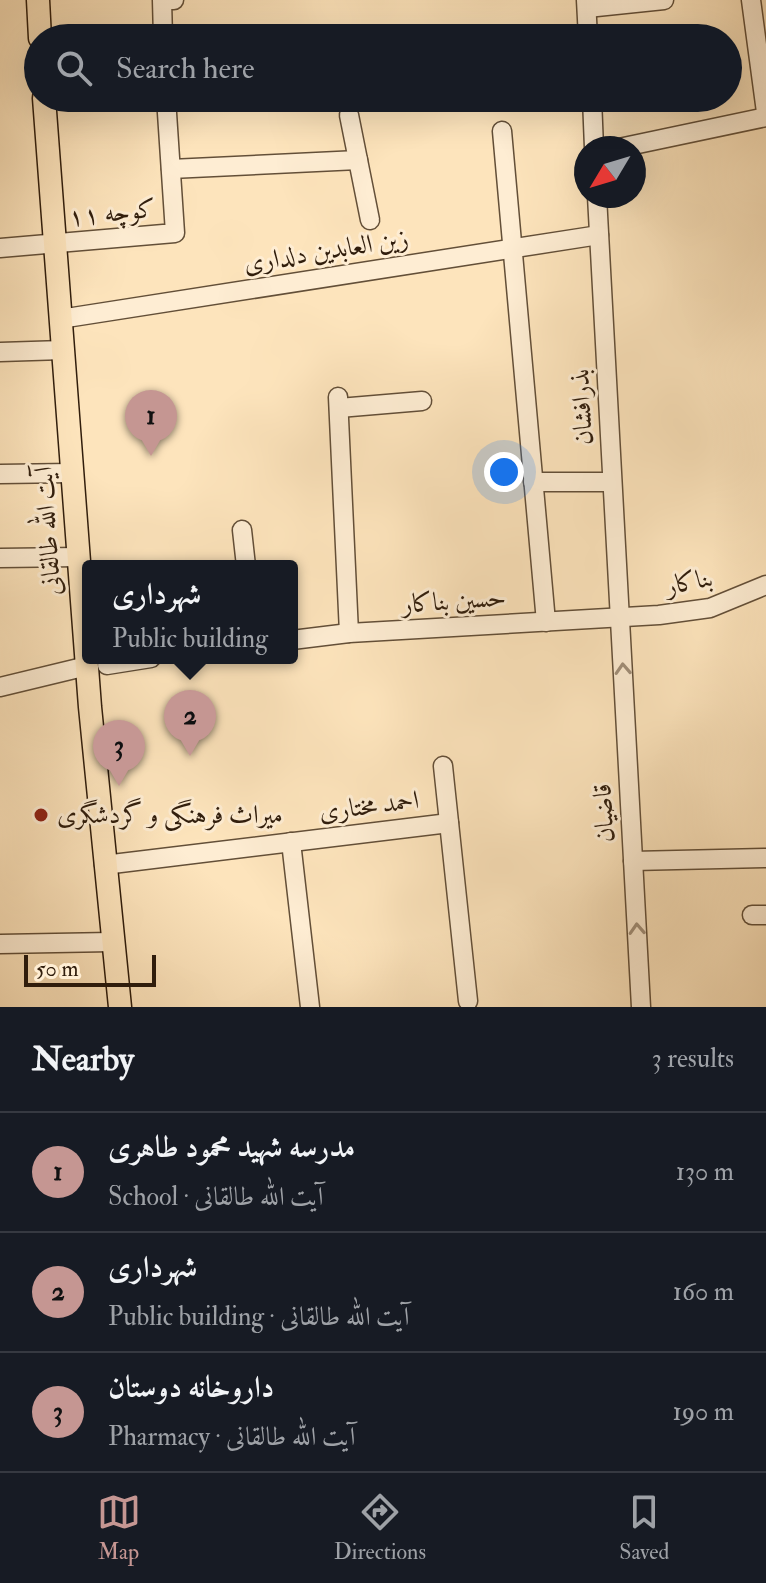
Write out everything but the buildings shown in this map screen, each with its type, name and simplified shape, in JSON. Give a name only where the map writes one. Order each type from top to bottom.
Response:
[{"type":"main road","points":[[38,0],[39,24]]},
{"type":"main road","name":"آیت الله طالقانی","points":[[45,112],[82,577]]},
{"type":"main road","name":"آیت الله طالقانی","points":[[97,666],[104,865],[120,1007]]},
{"type":"street","points":[[163,24],[162,0],[174,0]]},
{"type":"street","points":[[588,24],[587,4],[664,0]]},
{"type":"street","points":[[646,142],[766,114],[751,0]]},
{"type":"street","points":[[167,112],[171,169],[358,160]]},
{"type":"street","points":[[593,112],[594,136]]},
{"type":"street","points":[[349,115],[370,220]]},
{"type":"street","points":[[502,131],[546,622]]},
{"type":"street","name":"کوچه ۱۱","points":[[0,248],[175,233],[171,169]]},
{"type":"street","name":"بذرافشان","points":[[598,208],[620,615]]},
{"type":"street","name":"زین العابدین دلداری","points":[[60,319],[599,235]]},
{"type":"street","points":[[0,352],[63,350]]},
{"type":"street","points":[[349,633],[338,402],[422,401]]},
{"type":"street","points":[[0,474],[72,473]]},
{"type":"street","points":[[533,482],[612,482]]},
{"type":"street","points":[[242,530],[245,560]]},
{"type":"street","points":[[0,558],[79,557]]},
{"type":"street","name":"بناکار","points":[[620,615],[659,615],[710,608],[766,585]]},
{"type":"street","name":"حسین بناکار","points":[[298,639],[349,633],[620,615]]},
{"type":"street","name":"قاضیان","points":[[620,615],[641,1007]]},
{"type":"street","points":[[0,687],[110,664]]},
{"type":"street","points":[[443,766],[468,1001]]},
{"type":"street","name":"احمد مختاری","points":[[104,865],[449,823]]},
{"type":"street","points":[[291,842],[310,1007]]},
{"type":"street","points":[[633,861],[766,858]]},
{"type":"street","points":[[0,944],[111,942]]},
{"type":"place","name":"مدرسه شهید محمود طاهری","points":[[151,456]]},
{"type":"place","name":"شهرداری","points":[[190,756]]},
{"type":"place","name":"داروخانه دوستان","points":[[119,786]]},
{"type":"place","name":"میراث فرهنگی و گردشگری","points":[[41,815]]}]
